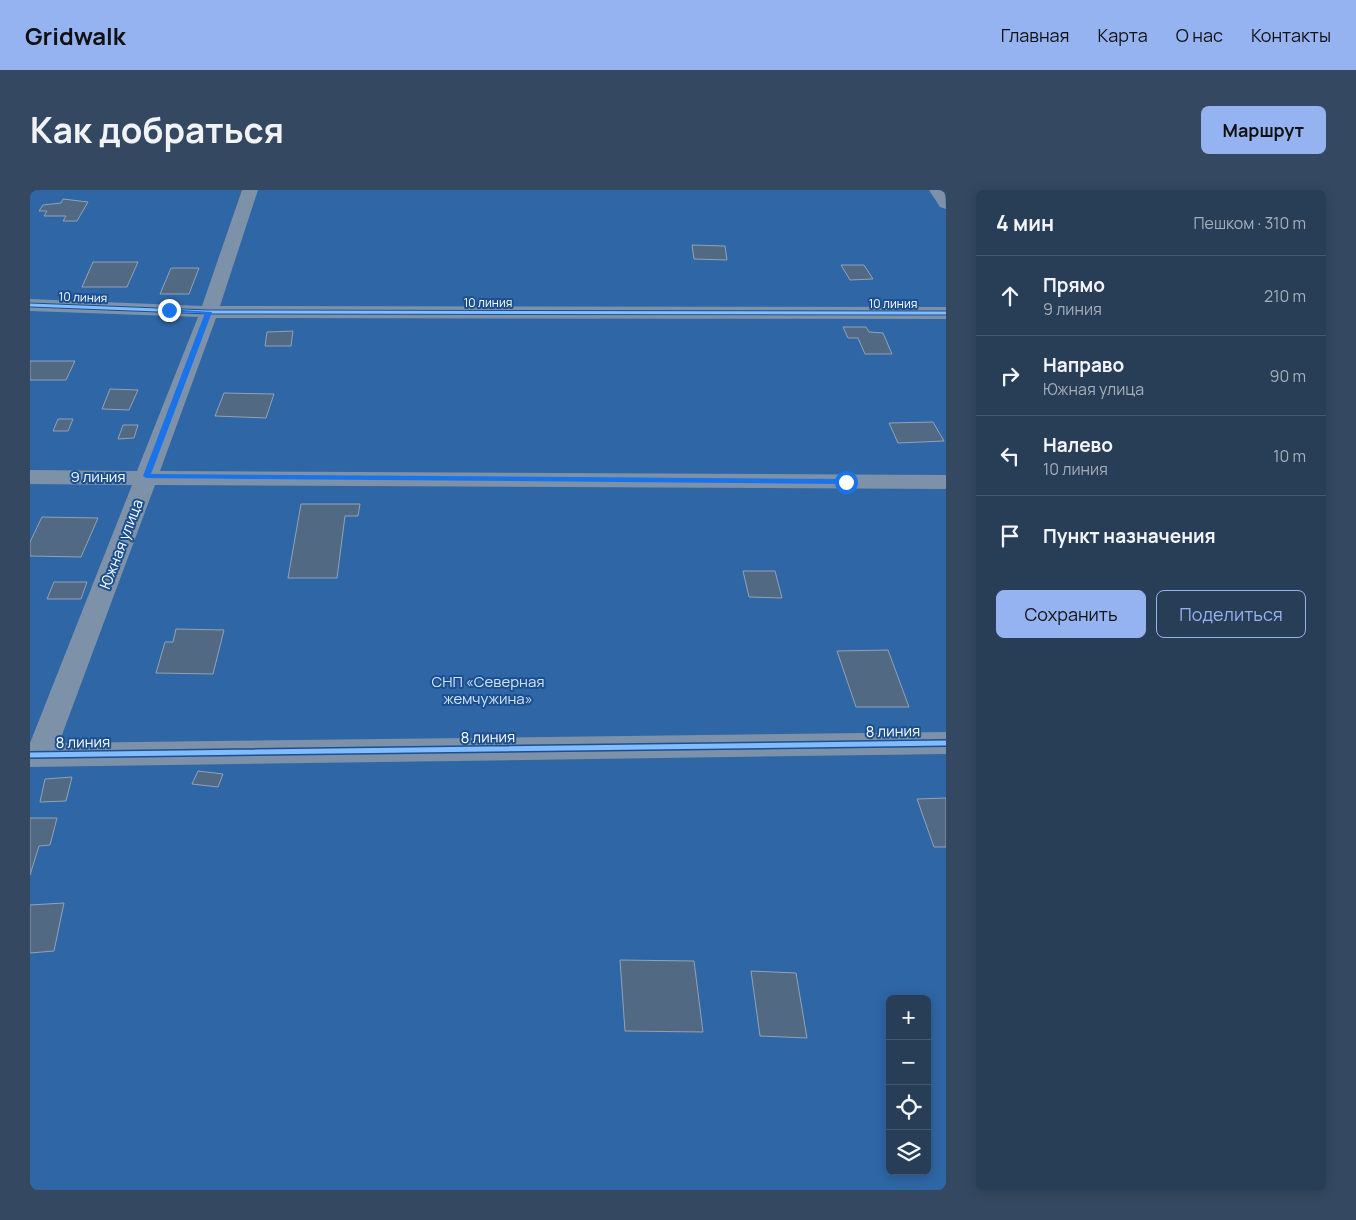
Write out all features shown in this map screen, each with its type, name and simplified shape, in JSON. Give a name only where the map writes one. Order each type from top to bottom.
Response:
[{"type":"street","name":"Южная улица","points":[[35,756],[209,312],[250,190]]},
{"type":"street","points":[[937,190],[946,204]]},
{"type":"street","name":"10 линия","points":[[30,305],[209,312],[946,313]]},
{"type":"street","name":"9 линия","points":[[30,477],[146,476],[946,482]]},
{"type":"street","name":"8 линия","points":[[35,756],[946,743]]},
{"type":"green space","name":"СНП «Северная жемчужина»","points":[[30,190],[946,190],[946,1190],[30,1190]]},
{"type":"building","points":[[63,199],[88,202],[77,221],[63,221],[66,216],[44,216],[47,211],[39,211],[43,205],[61,203]]},
{"type":"building","points":[[692,245],[725,246],[727,260],[694,259]]},
{"type":"building","points":[[93,262],[138,262],[127,287],[82,287]]},
{"type":"building","points":[[841,265],[864,265],[873,279],[850,280]]},
{"type":"building","points":[[171,268],[199,268],[189,294],[160,294]]},
{"type":"building","points":[[843,327],[866,327],[869,332],[883,333],[892,354],[865,354],[858,338],[848,338]]},
{"type":"building","points":[[293,331],[291,346],[265,346],[267,332]]},
{"type":"building","points":[[30,361],[75,361],[66,380],[30,380]]},
{"type":"building","points":[[110,389],[138,390],[129,410],[102,409]]},
{"type":"building","points":[[224,393],[274,394],[266,418],[215,416]]},
{"type":"building","points":[[58,419],[73,419],[68,431],[53,431]]},
{"type":"building","points":[[933,422],[944,441],[898,443],[889,423]]},
{"type":"building","points":[[123,425],[138,425],[134,438],[118,439]]},
{"type":"building","points":[[301,504],[360,504],[358,516],[345,516],[337,578],[288,578]]},
{"type":"building","points":[[42,517],[98,518],[81,557],[30,556],[30,542]]},
{"type":"building","points":[[743,571],[775,571],[782,598],[749,597]]},
{"type":"building","points":[[54,582],[87,582],[81,599],[47,599]]},
{"type":"building","points":[[176,629],[224,630],[213,674],[156,673],[165,642],[173,642]]},
{"type":"building","points":[[888,650],[909,707],[856,707],[837,651]]},
{"type":"building","points":[[198,771],[223,774],[218,787],[192,784]]},
{"type":"building","points":[[72,777],[66,801],[40,802],[45,779]]},
{"type":"building","points":[[946,798],[946,847],[934,847],[917,799]]},
{"type":"building","points":[[30,818],[57,818],[50,845],[39,846],[30,875]]},
{"type":"building","points":[[64,903],[54,951],[30,953],[30,905]]},
{"type":"building","points":[[620,960],[694,961],[703,1032],[625,1031]]},
{"type":"building","points":[[751,971],[796,973],[807,1038],[760,1036]]},
{"type":"cycle path","points":[[30,305],[209,312],[946,313]]},
{"type":"cycle path","points":[[30,755],[946,743]]},
{"type":"route","points":[[169,310],[209,312],[146,476],[846,482]]}]
